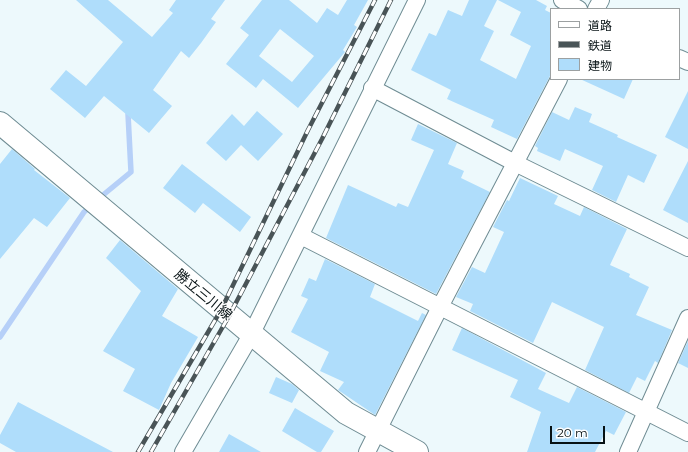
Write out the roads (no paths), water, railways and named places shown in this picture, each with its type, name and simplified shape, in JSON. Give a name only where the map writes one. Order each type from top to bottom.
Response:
[{"type":"main road","name":"勝立三川線","points":[[0,122],[251,335],[346,413],[378,432],[417,452]]},
{"type":"street","points":[[183,452],[251,335],[301,236],[372,88],[417,0]]},
{"type":"street","points":[[562,0],[577,8]]},
{"type":"street","points":[[367,452],[515,163],[559,80]]},
{"type":"street","points":[[372,88],[515,163],[688,248]]},
{"type":"street","points":[[301,236],[688,433]]},
{"type":"street","points":[[628,452],[648,412],[688,318]]},
{"type":"waterway","points":[[97,200],[131,172],[128,114],[132,110]]},
{"type":"waterway","points":[[0,337],[84,212],[91,206]]},
{"type":"railway","points":[[138,452],[221,310],[308,130],[375,0]]},
{"type":"railway","points":[[151,452],[229,316],[322,139],[391,0]]}]
